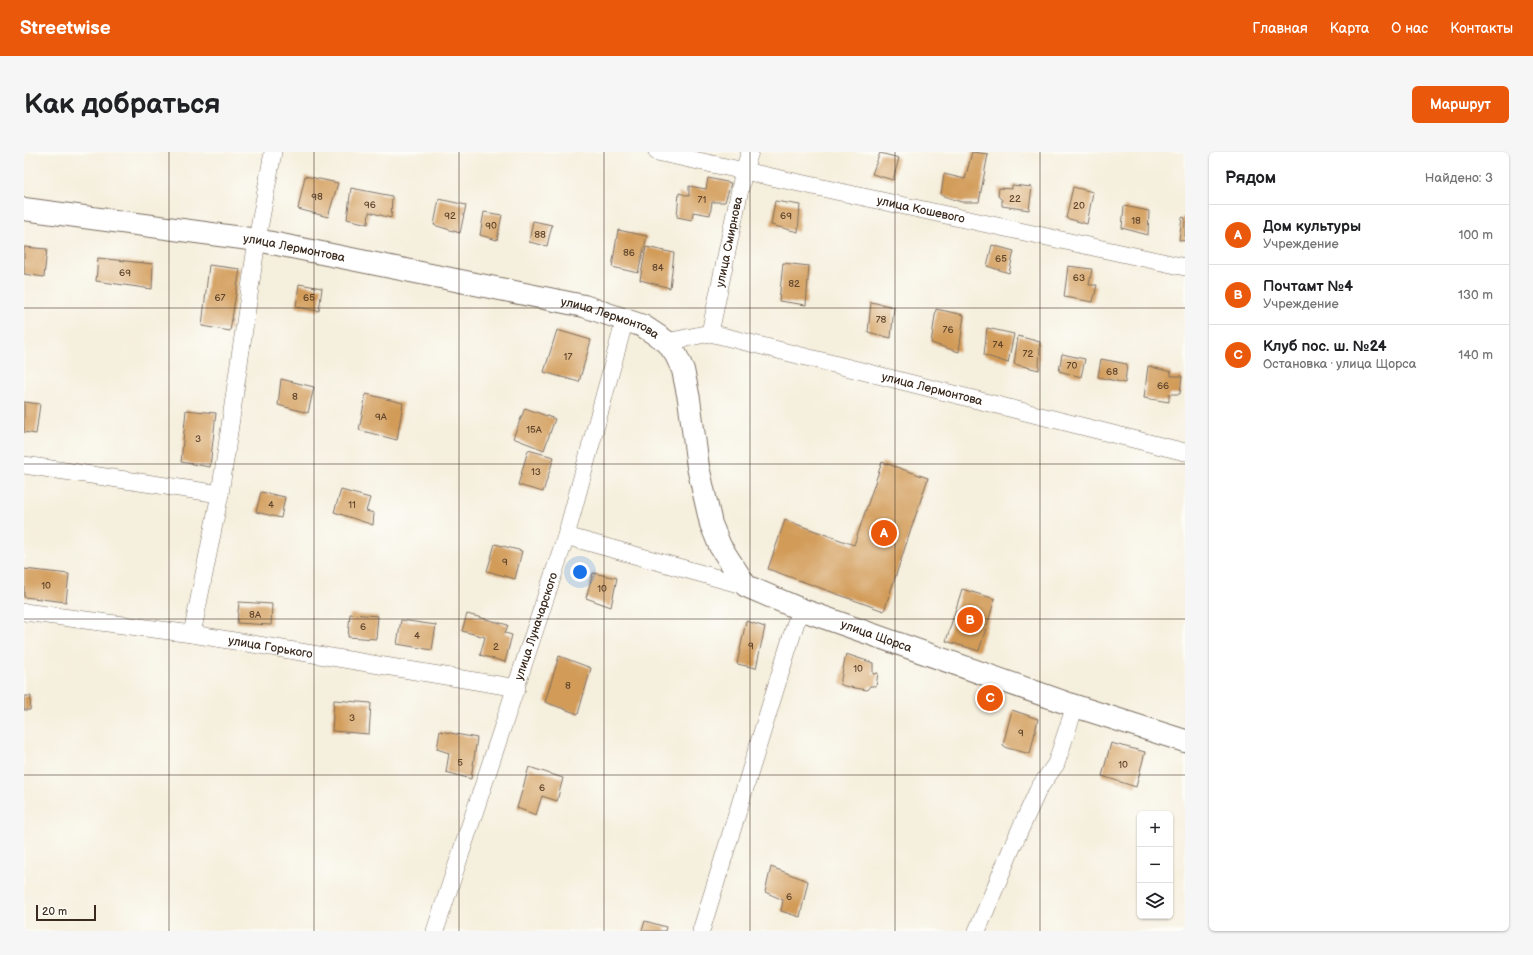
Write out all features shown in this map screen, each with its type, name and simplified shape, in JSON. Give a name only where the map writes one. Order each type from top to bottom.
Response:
[{"type":"street","points":[[192,634],[220,494],[256,240],[274,152]]},
{"type":"street","name":"улица Кошевого","points":[[657,152],[1185,267]]},
{"type":"street","name":"улица Смирнова","points":[[710,333],[744,170],[750,152]]},
{"type":"street","name":"улица Лермонтова","points":[[24,209],[256,240],[584,306],[643,326],[667,342],[710,333],[1185,452]]},
{"type":"street","name":"улица Луначарского","points":[[435,931],[517,688],[566,536],[625,319]]},
{"type":"street","points":[[667,342],[676,355],[683,370],[689,399],[698,467],[711,524],[720,546],[746,586]]},
{"type":"street","points":[[24,465],[220,494]]},
{"type":"street","name":"улица Щорса","points":[[566,536],[746,586],[800,609],[1075,706],[1185,741]]},
{"type":"street","points":[[701,931],[800,609]]},
{"type":"street","name":"улица Горького","points":[[24,612],[192,634],[517,688]]},
{"type":"street","points":[[977,931],[1013,844],[1039,788],[1056,764],[1075,706]]},
{"type":"building","points":[[972,152],[988,154],[979,202],[961,202],[941,195],[944,174],[965,179]]},
{"type":"building","points":[[880,153],[899,158],[893,180],[872,174]]},
{"type":"building","points":[[305,176],[338,183],[328,217],[298,209]]},
{"type":"building","points":[[708,178],[731,183],[725,202],[712,202],[710,215],[693,212],[692,220],[677,217],[679,193],[689,196],[689,186],[706,189]]},
{"type":"building","points":[[1012,185],[1032,187],[1029,210],[1002,206],[1002,200],[998,196],[999,188],[1012,189]]},
{"type":"building","points":[[1073,187],[1093,192],[1087,224],[1066,218]]},
{"type":"building","points":[[351,188],[392,196],[391,218],[369,212],[368,224],[347,219]]},
{"type":"building","points":[[439,199],[466,205],[460,233],[434,225]]},
{"type":"building","points":[[775,201],[800,205],[798,232],[771,225]]},
{"type":"building","points":[[1124,206],[1149,211],[1148,235],[1122,228]]},
{"type":"building","points":[[484,212],[502,215],[497,240],[480,235]]},
{"type":"building","points":[[1182,217],[1185,218],[1185,241],[1179,240]]},
{"type":"building","points":[[533,221],[552,225],[547,246],[529,242]]},
{"type":"building","points":[[618,230],[647,236],[638,273],[612,267]]},
{"type":"building","points":[[992,245],[1014,251],[1009,273],[987,266]]},
{"type":"building","points":[[24,247],[47,249],[44,277],[24,274]]},
{"type":"building","points":[[646,247],[674,253],[670,288],[640,280]]},
{"type":"building","points":[[98,258],[153,264],[152,289],[96,281]]},
{"type":"building","points":[[783,263],[809,266],[806,305],[779,301]]},
{"type":"building","points":[[209,265],[240,269],[230,331],[202,326]]},
{"type":"building","points":[[1068,266],[1092,269],[1089,285],[1097,285],[1093,302],[1064,297]]},
{"type":"building","points":[[299,284],[322,288],[319,311],[296,307]]},
{"type":"building","points":[[871,302],[894,307],[891,338],[868,332]]},
{"type":"building","points":[[936,309],[964,315],[959,352],[931,343]]},
{"type":"building","points":[[987,328],[1014,334],[1008,363],[984,355]]},
{"type":"building","points":[[557,330],[591,340],[579,382],[544,372]]},
{"type":"building","points":[[1018,336],[1040,342],[1039,370],[1014,364]]},
{"type":"building","points":[[1062,354],[1085,359],[1081,377],[1059,371]]},
{"type":"building","points":[[1101,359],[1127,364],[1125,383],[1098,377]]},
{"type":"building","points":[[1148,366],[1171,372],[1171,376],[1182,376],[1180,394],[1169,394],[1169,402],[1144,398]]},
{"type":"building","points":[[281,379],[314,387],[308,413],[278,405]]},
{"type":"building","points":[[366,394],[403,403],[397,440],[359,430]]},
{"type":"building","points":[[24,402],[40,404],[36,434],[24,432]]},
{"type":"building","points":[[525,408],[555,419],[544,450],[513,438]]},
{"type":"building","points":[[186,410],[216,413],[210,467],[181,462]]},
{"type":"building","points":[[528,450],[554,457],[543,492],[518,485]]},
{"type":"building","points":[[882,462],[928,478],[884,611],[768,569],[785,520],[854,545]]},
{"type":"building","points":[[341,490],[370,498],[366,511],[374,513],[373,525],[334,512]]},
{"type":"building","points":[[261,492],[285,497],[281,518],[256,512]]},
{"type":"building","points":[[495,544],[522,551],[515,579],[487,571]]},
{"type":"building","points":[[24,569],[69,574],[66,602],[24,597]]},
{"type":"building","points":[[593,573],[617,578],[611,607],[586,598]]},
{"type":"building","points":[[962,589],[995,599],[979,651],[946,641]]},
{"type":"building","points":[[239,602],[272,604],[271,625],[237,623]]},
{"type":"building","points":[[350,614],[378,616],[376,639],[348,637]]},
{"type":"building","points":[[467,614],[508,625],[505,633],[512,635],[505,662],[480,655],[485,637],[462,631]]},
{"type":"building","points":[[401,620],[436,625],[432,650],[397,644]]},
{"type":"building","points":[[746,621],[765,627],[756,668],[737,664]]},
{"type":"building","points":[[846,654],[873,663],[873,674],[878,673],[876,686],[870,686],[867,690],[840,684]]},
{"type":"building","points":[[559,656],[591,668],[578,714],[545,702]]},
{"type":"building","points":[[24,696],[31,696],[30,710],[24,710]]},
{"type":"building","points":[[334,700],[371,703],[369,734],[332,731]]},
{"type":"building","points":[[1012,710],[1038,719],[1030,754],[1007,748],[1003,745]]},
{"type":"building","points":[[440,731],[477,738],[471,779],[446,772],[449,753],[437,749]]},
{"type":"building","points":[[1111,743],[1145,752],[1136,787],[1102,776]]},
{"type":"building","points":[[529,767],[563,778],[557,801],[542,796],[536,815],[517,808]]},
{"type":"building","points":[[771,867],[808,881],[800,917],[781,911],[783,900],[765,892]]},
{"type":"building","points":[[645,921],[666,927],[665,931],[642,931]]},
{"type":"place","name":"Дом культуры","points":[[884,533]]},
{"type":"place","name":"Почтамт №4","points":[[970,620]]},
{"type":"place","name":"Клуб пос. ш. №24","points":[[990,698]]}]
